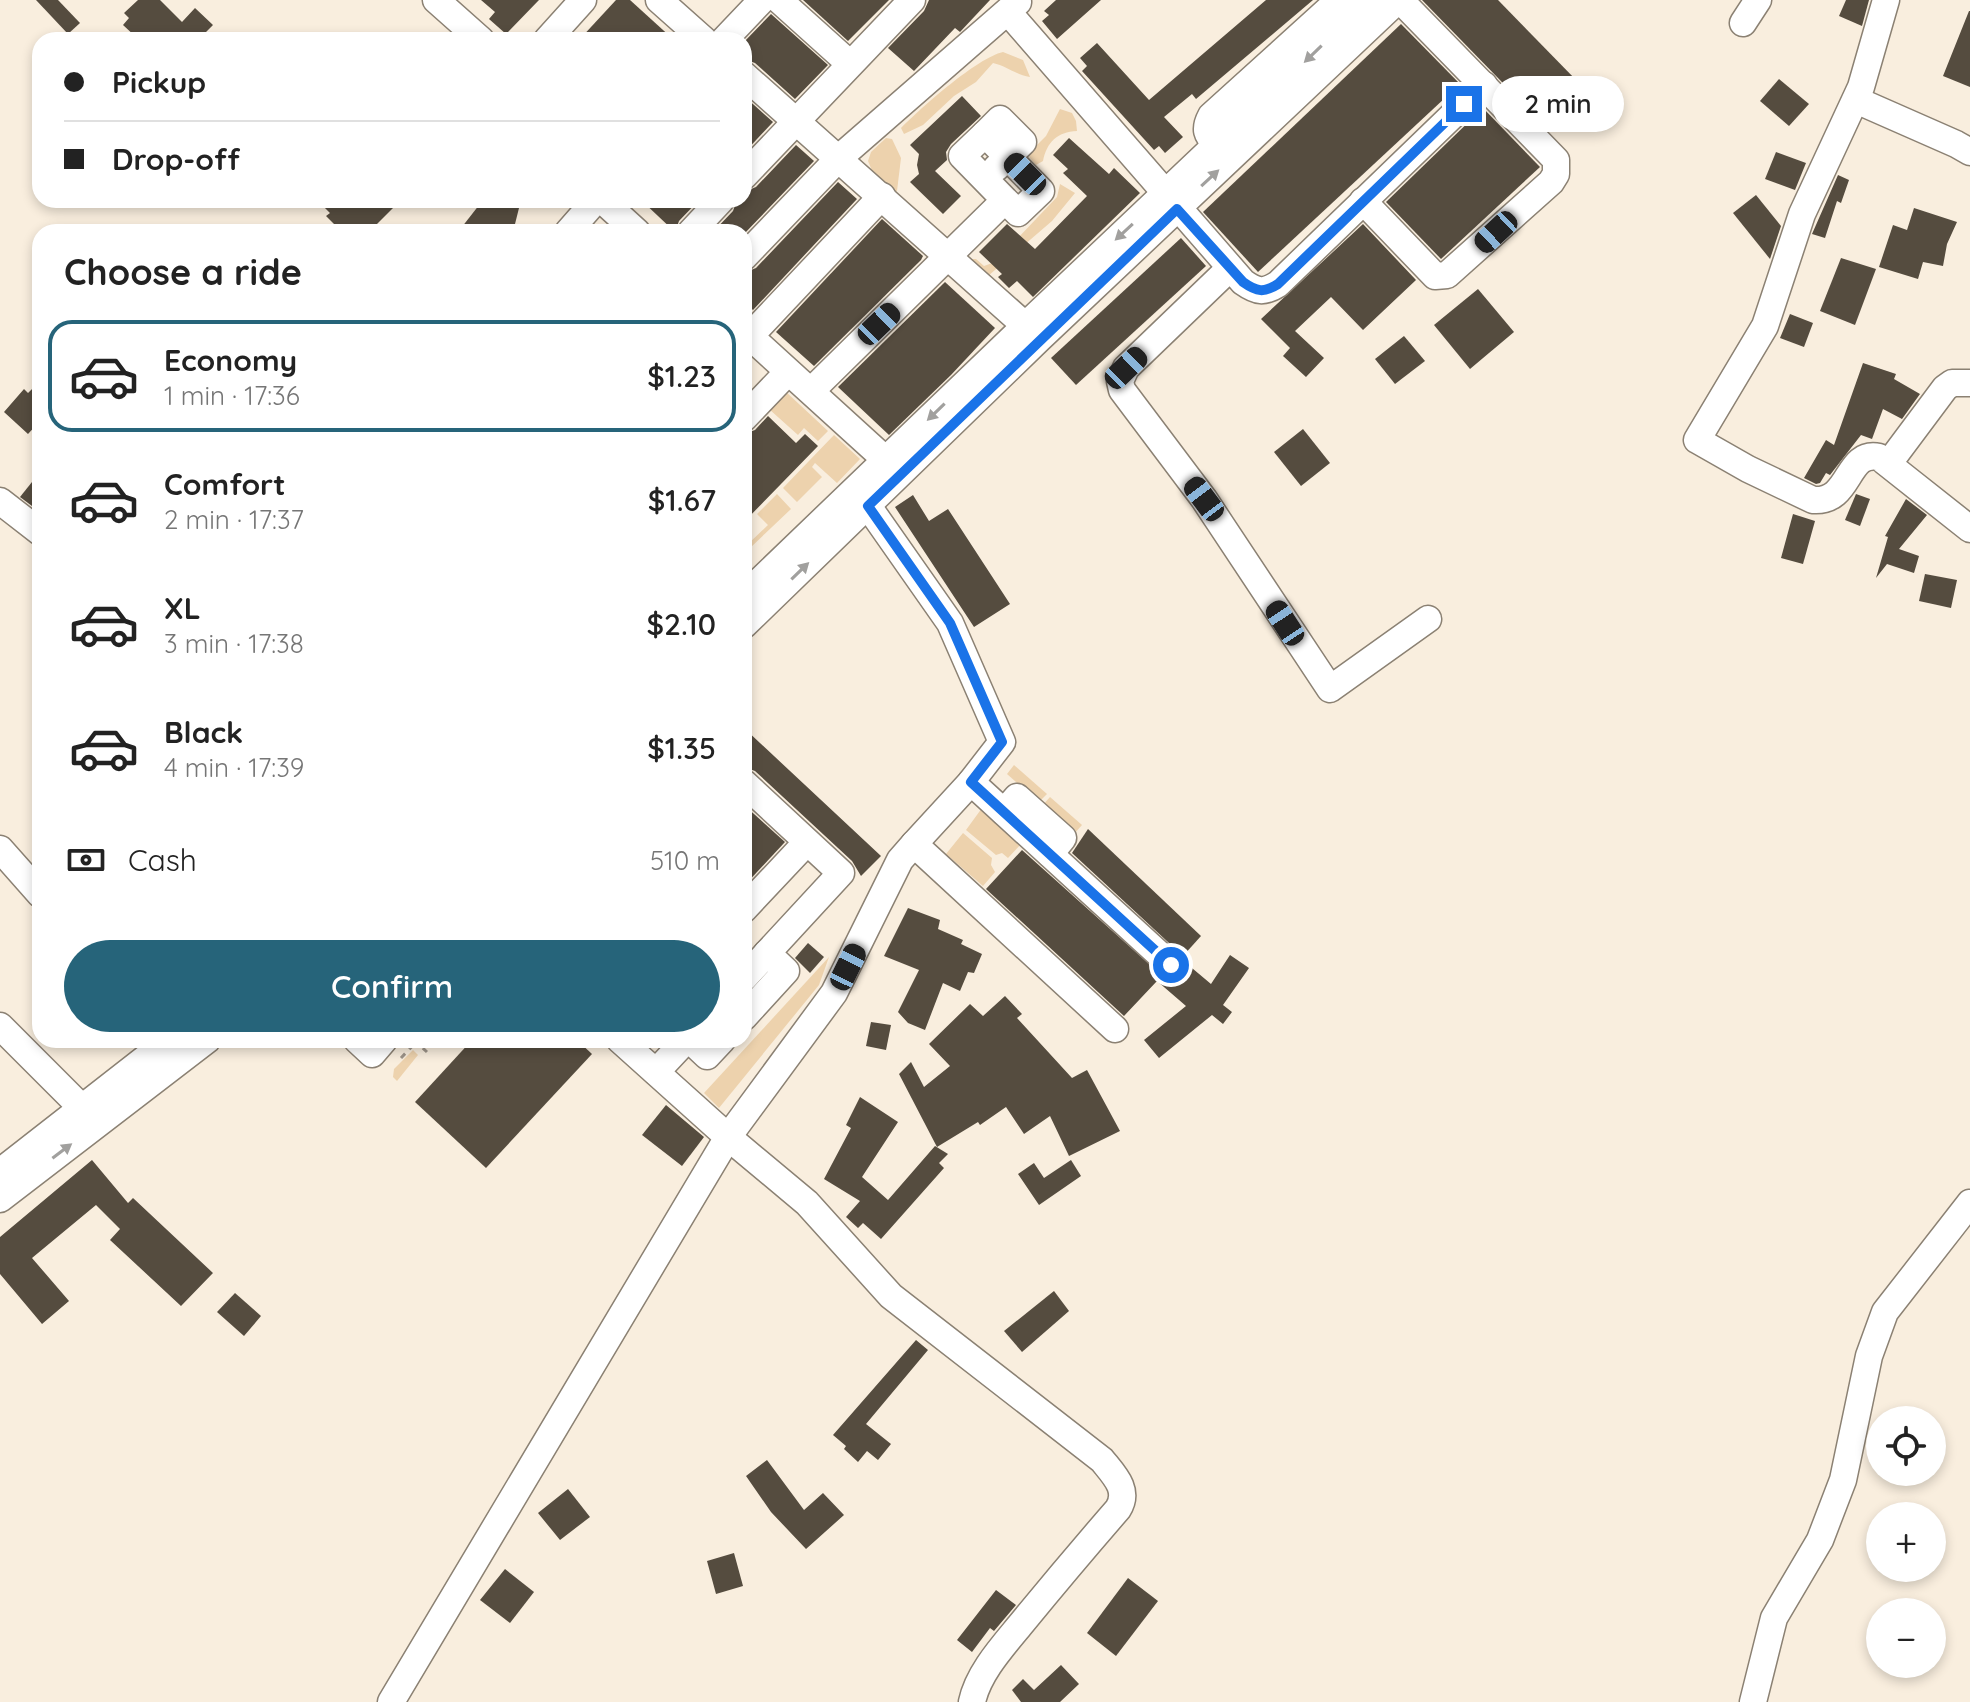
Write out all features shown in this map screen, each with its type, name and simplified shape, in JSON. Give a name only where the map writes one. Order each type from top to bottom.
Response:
[{"type":"street","points":[[436,0],[464,9],[477,32]]},
{"type":"street","points":[[554,32],[583,0]]},
{"type":"street","points":[[659,0],[695,32]]},
{"type":"street","points":[[732,32],[762,0]]},
{"type":"street","points":[[779,0],[849,63]]},
{"type":"street","points":[[752,167],[912,0]]},
{"type":"street","points":[[1217,145],[1206,131],[1211,116],[1339,0]]},
{"type":"street","points":[[1171,201],[1217,145],[1369,0]]},
{"type":"street","points":[[752,588],[838,506],[893,467],[1171,201],[1399,0],[1556,160],[1556,174],[1551,182],[1447,275],[1435,276],[1363,201]]},
{"type":"street","points":[[1743,23],[1758,0]]},
{"type":"street","points":[[1886,0],[1879,33],[1856,100],[1802,214],[1765,326],[1697,440],[1748,469],[1813,500],[1823,501],[1834,497],[1860,460],[1870,455],[1889,463],[1970,529]]},
{"type":"street","points":[[752,249],[839,158],[1014,6],[1171,201],[1254,291],[1266,292],[1278,284],[1484,85]]},
{"type":"street","points":[[752,82],[1032,332]]},
{"type":"street","points":[[1856,100],[1970,152]]},
{"type":"street","points":[[985,134],[1008,157],[1041,191],[1018,213],[962,156],[985,134]]},
{"type":"street","points":[[985,179],[1008,157]]},
{"type":"street","points":[[752,329],[882,196]]},
{"type":"street","points":[[811,391],[1005,200]]},
{"type":"street","points":[[576,224],[591,208]]},
{"type":"street","points":[[608,208],[628,224]]},
{"type":"street","points":[[698,224],[714,208]]},
{"type":"street","points":[[1230,268],[1126,368],[1120,381],[1122,390],[1204,499],[1330,689],[1428,619]]},
{"type":"street","points":[[752,339],[893,467]]},
{"type":"street","points":[[752,410],[788,372]]},
{"type":"street","points":[[1889,463],[1945,388],[1952,383],[1970,383]]},
{"type":"street","points":[[752,617],[868,506],[893,467]]},
{"type":"street","points":[[752,567],[825,494],[838,506]]},
{"type":"street","points":[[0,501],[32,526]]},
{"type":"street","points":[[391,1702],[728,1137],[834,993],[900,860],[934,822],[948,834],[967,812],[976,775],[1002,742],[950,623],[868,506]]},
{"type":"street","points":[[976,775],[1004,812],[1017,797],[1063,838],[1050,854],[1171,965]]},
{"type":"street","points":[[752,790],[850,881],[808,926],[805,912],[756,955],[786,971],[752,1008]]},
{"type":"street","points":[[752,900],[807,842]]},
{"type":"street","points":[[914,844],[1115,1029]]},
{"type":"street","points":[[0,849],[32,885]]},
{"type":"street","points":[[0,1026],[82,1108]]},
{"type":"street","points":[[0,1172],[159,1048]]},
{"type":"street","points":[[0,1199],[197,1048]]},
{"type":"street","points":[[671,1050],[707,1056],[714,1048]]},
{"type":"street","points":[[671,1050],[728,1137],[807,1203],[891,1296],[1102,1460],[1119,1481],[1123,1501],[1001,1650],[974,1690],[972,1702]]},
{"type":"street","points":[[1753,1702],[1774,1618],[1820,1540],[1843,1480],[1869,1356],[1885,1312],[1970,1203]]},
{"type":"path","points":[[423,1048],[427,1052]]},
{"type":"shaded area","points":[[1003,52],[1023,60],[1030,77],[993,63],[976,82],[954,96],[923,125],[904,134],[901,128],[936,96],[979,63]]},
{"type":"shaded area","points":[[1060,109],[1072,113],[1077,131],[1054,139],[1043,161],[1036,165],[1029,157],[1031,151],[1046,136]]},
{"type":"shaded area","points":[[886,138],[892,139],[901,158],[897,191],[892,194],[873,173],[868,161],[871,152]]},
{"type":"shaded area","points":[[1060,184],[1075,193],[1052,221],[988,276],[973,269],[971,259],[984,266],[995,262],[1057,197]]},
{"type":"shaded area","points":[[785,391],[828,431],[818,441],[804,428],[798,435],[769,409]]},
{"type":"shaded area","points":[[834,435],[860,459],[837,483],[815,463],[812,467],[822,477],[797,502],[783,488]]},
{"type":"shaded area","points":[[777,494],[791,509],[752,546],[752,540],[768,525],[757,514]]},
{"type":"shaded area","points":[[1014,765],[1047,794],[1039,802],[1007,774]]},
{"type":"shaded area","points":[[1050,797],[1082,825],[1074,834],[1042,806]]},
{"type":"shaded area","points":[[982,808],[1021,844],[1008,858],[1002,853],[996,855],[966,830]]},
{"type":"shaded area","points":[[963,833],[992,858],[991,865],[995,872],[983,886],[946,854]]},
{"type":"shaded area","points":[[829,957],[819,985],[719,1108],[704,1093],[745,1048],[752,1048],[752,1041]]},
{"type":"shaded area","points":[[413,1050],[418,1055],[397,1081],[393,1077],[394,1069]]},
{"type":"building","points":[[36,0],[58,0],[80,23],[66,32]]},
{"type":"building","points":[[138,0],[160,0],[182,22],[195,8],[213,25],[206,32],[131,32],[123,25],[129,18],[124,13]]},
{"type":"building","points":[[481,0],[539,0],[508,32],[489,19],[495,12]]},
{"type":"building","points":[[616,0],[630,0],[665,32],[586,32]]},
{"type":"building","points":[[803,0],[889,0],[848,41]]},
{"type":"building","points":[[929,0],[990,0],[960,32],[955,28],[914,71],[888,48],[924,11]]},
{"type":"building","points":[[1056,0],[1101,0],[1057,39],[1042,21],[1049,15],[1044,11]]},
{"type":"building","points":[[1266,0],[1313,0],[1196,99],[1192,94],[1164,117],[1183,137],[1165,153],[1159,146],[1154,150],[1082,71],[1087,66],[1080,58],[1097,43],[1149,100]]},
{"type":"building","points":[[1422,0],[1498,0],[1578,82],[1539,120]]},
{"type":"building","points":[[1846,0],[1869,0],[1862,26],[1839,16]]},
{"type":"building","points":[[1970,11],[1970,87],[1943,76]]},
{"type":"building","points":[[771,14],[828,65],[795,99],[752,62],[752,34]]},
{"type":"building","points":[[1401,24],[1460,84],[1258,272],[1203,212]]},
{"type":"building","points":[[1779,79],[1809,104],[1789,126],[1760,101]]},
{"type":"building","points":[[962,96],[981,116],[951,144],[946,152],[947,160],[935,171],[961,196],[943,214],[910,182],[919,174],[919,154],[910,145]]},
{"type":"building","points":[[752,103],[773,122],[752,144]]},
{"type":"building","points":[[1483,108],[1540,167],[1441,259],[1386,202]]},
{"type":"building","points":[[1069,138],[1109,174],[1114,168],[1140,193],[1033,297],[1017,281],[1009,288],[998,277],[1002,274],[979,252],[1007,224],[1035,249],[1087,196],[1063,173],[1068,169],[1053,155]]},
{"type":"building","points":[[796,145],[814,161],[752,226],[721,224],[734,208],[752,208],[752,189]]},
{"type":"building","points":[[1776,152],[1806,163],[1795,190],[1765,179]]},
{"type":"building","points":[[1838,175],[1849,180],[1841,203],[1837,201],[1825,238],[1812,234]]},
{"type":"building","points":[[838,182],[857,199],[753,310],[752,270]]},
{"type":"building","points":[[1756,195],[1781,226],[1770,259],[1733,213]]},
{"type":"building","points":[[325,208],[393,208],[377,224],[334,224],[326,216],[330,213]]},
{"type":"building","points":[[477,208],[519,208],[515,224],[464,224]]},
{"type":"building","points":[[650,208],[691,208],[678,224],[666,224]]},
{"type":"building","points":[[1914,208],[1957,222],[1947,244],[1943,266],[1923,262],[1918,279],[1879,267],[1893,225],[1907,230]]},
{"type":"building","points":[[882,219],[923,256],[814,366],[776,332]]},
{"type":"building","points":[[1363,224],[1416,280],[1363,330],[1331,297],[1295,331],[1324,358],[1306,377],[1283,356],[1290,348],[1261,319]]},
{"type":"building","points":[[1181,238],[1206,266],[1076,385],[1051,358]]},
{"type":"building","points":[[1841,258],[1876,269],[1855,325],[1820,311]]},
{"type":"building","points":[[945,282],[995,328],[889,435],[838,387]]},
{"type":"building","points":[[1478,289],[1514,332],[1470,369],[1434,325]]},
{"type":"building","points":[[1790,314],[1813,323],[1804,347],[1780,338]]},
{"type":"building","points":[[1404,336],[1425,361],[1395,384],[1375,359]]},
{"type":"building","points":[[1863,363],[1896,374],[1894,379],[1920,394],[1902,419],[1883,409],[1872,439],[1861,435],[1830,475],[1826,473],[1816,484],[1804,478],[1826,440],[1834,445]]},
{"type":"building","points":[[24,389],[28,393],[32,389],[32,430],[28,434],[4,412]]},
{"type":"building","points":[[768,416],[796,443],[805,434],[818,446],[752,514],[752,431]]},
{"type":"building","points":[[1303,429],[1330,463],[1301,486],[1274,452]]},
{"type":"building","points":[[32,482],[32,506],[20,497]]},
{"type":"building","points":[[1856,494],[1870,499],[1860,526],[1845,520]]},
{"type":"building","points":[[913,495],[929,521],[948,509],[1010,604],[974,627],[895,507]]},
{"type":"building","points":[[1906,499],[1927,515],[1899,549],[1919,556],[1914,573],[1887,564],[1876,578],[1888,537],[1885,536]]},
{"type":"building","points":[[1793,514],[1815,521],[1803,564],[1781,558]]},
{"type":"building","points":[[1925,574],[1957,580],[1951,608],[1919,601]]},
{"type":"building","points":[[752,735],[881,856],[861,876],[852,861],[752,770]]},
{"type":"building","points":[[752,812],[785,842],[752,877]]},
{"type":"building","points":[[1088,829],[1201,936],[1183,956],[1072,853]]},
{"type":"building","points":[[1022,850],[1167,980],[1182,976],[1186,963],[1211,984],[1230,955],[1249,968],[1223,1005],[1232,1012],[1223,1024],[1212,1015],[1159,1058],[1144,1040],[1186,1006],[1157,981],[1124,1016],[986,889]]},
{"type":"building","points":[[908,908],[940,920],[938,929],[963,940],[961,944],[982,954],[974,973],[968,972],[960,991],[943,983],[925,1030],[908,1023],[898,1012],[919,970],[884,956]]},
{"type":"building","points":[[808,943],[824,957],[810,973],[795,958]]},
{"type":"building","points":[[1005,996],[1022,1014],[1017,1018],[1072,1078],[1087,1070],[1120,1131],[1069,1156],[1050,1116],[1024,1134],[1006,1107],[980,1125],[978,1122],[937,1147],[899,1074],[911,1062],[924,1087],[950,1066],[929,1044],[970,1004],[983,1016]]},
{"type":"building","points":[[871,1022],[891,1025],[886,1050],[866,1046]]},
{"type":"building","points":[[465,1048],[586,1048],[592,1054],[486,1168],[415,1102]]},
{"type":"building","points":[[860,1097],[898,1122],[862,1177],[888,1200],[935,1146],[948,1154],[939,1163],[944,1168],[881,1239],[863,1223],[858,1228],[846,1217],[860,1201],[824,1179],[851,1128],[846,1125]]},
{"type":"building","points":[[666,1105],[704,1137],[682,1166],[642,1135]]},
{"type":"building","points":[[92,1160],[128,1203],[133,1198],[213,1273],[181,1306],[110,1240],[120,1229],[96,1205],[32,1258],[69,1301],[42,1324],[0,1274],[0,1237]]},
{"type":"building","points":[[1071,1160],[1081,1176],[1039,1205],[1018,1174],[1034,1163],[1044,1178]]},
{"type":"building","points":[[1054,1291],[1069,1311],[1022,1352],[1004,1331]]},
{"type":"building","points":[[235,1293],[261,1316],[244,1336],[217,1312]]},
{"type":"building","points":[[916,1340],[928,1350],[866,1424],[891,1444],[878,1460],[867,1451],[858,1462],[833,1435]]},
{"type":"building","points":[[767,1460],[804,1510],[823,1493],[844,1515],[806,1549],[771,1512],[746,1476]]},
{"type":"building","points":[[568,1489],[590,1517],[560,1540],[538,1513]]},
{"type":"building","points":[[734,1553],[743,1586],[716,1594],[707,1561]]},
{"type":"building","points":[[505,1569],[534,1592],[510,1623],[480,1600]]},
{"type":"building","points":[[1128,1578],[1158,1601],[1116,1656],[1087,1633]]},
{"type":"building","points":[[996,1590],[1016,1605],[994,1631],[990,1628],[972,1652],[957,1640]]},
{"type":"building","points":[[1061,1665],[1079,1684],[1060,1702],[1021,1702],[1012,1690],[1023,1679],[1034,1690]]},
{"type":"route","points":[[1171,965],[971,782],[1002,742],[950,623],[868,506],[1177,209],[1243,282],[1254,291],[1266,292],[1278,284],[1464,104]]}]
